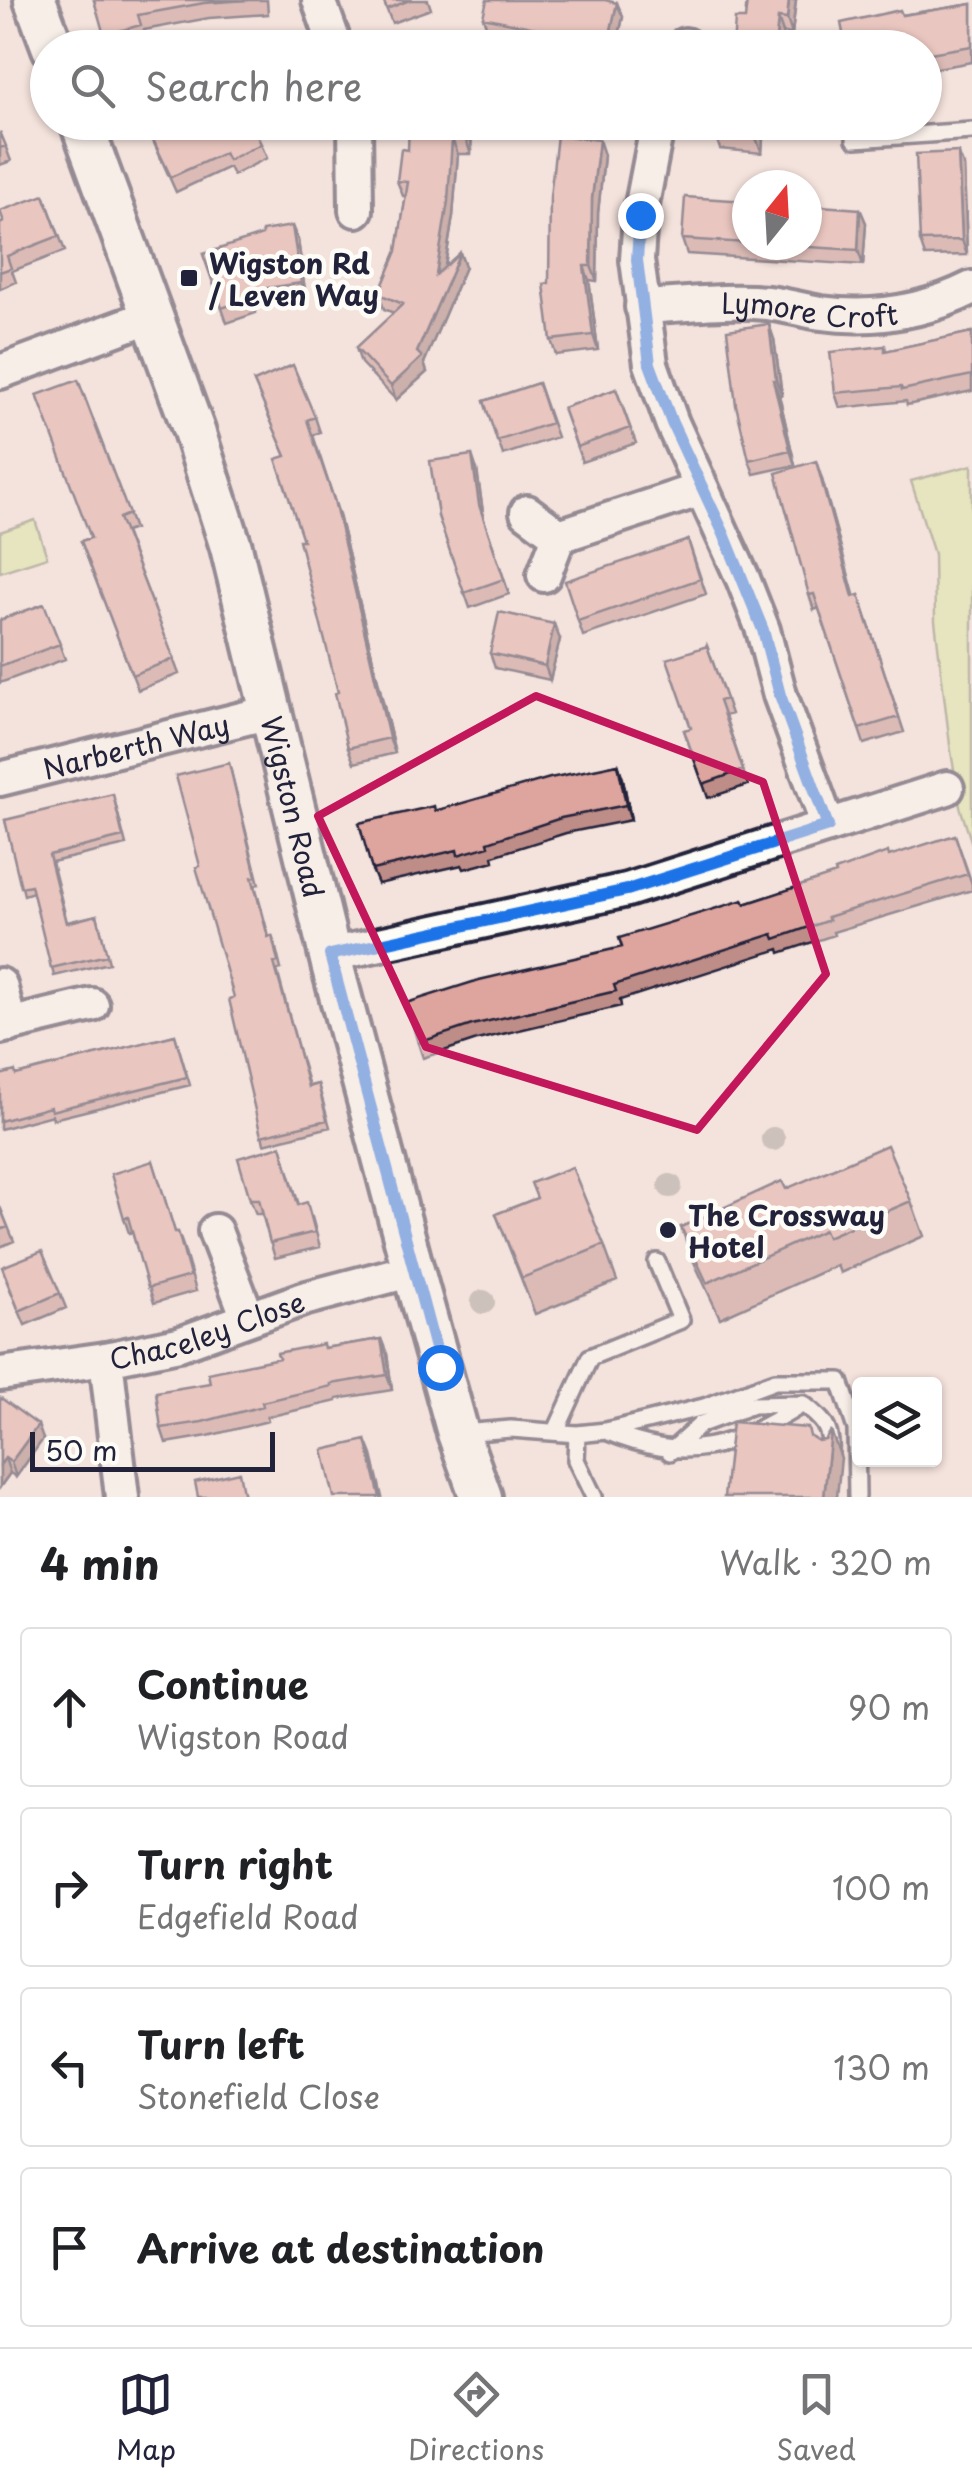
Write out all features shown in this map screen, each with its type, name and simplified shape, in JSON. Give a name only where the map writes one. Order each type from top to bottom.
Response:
[{"type":"street","points":[[36,0],[47,30]]},
{"type":"street","points":[[318,0],[329,30]]},
{"type":"street","name":"Wigston Road","points":[[88,140],[231,548],[412,1270],[458,1433],[481,1497]]},
{"type":"street","points":[[355,140],[356,210]]},
{"type":"street","points":[[655,140],[640,215],[637,260],[650,364],[763,630],[780,695],[828,826]]},
{"type":"street","name":"Lymore Croft","points":[[642,307],[763,302],[816,312],[872,316],[908,312],[972,288]]},
{"type":"street","points":[[0,372],[152,316]]},
{"type":"street","points":[[559,536],[702,489]]},
{"type":"street","points":[[528,512],[559,536]]},
{"type":"street","points":[[544,575],[559,536]]},
{"type":"street","name":"Narberth Way","points":[[0,779],[270,712]]},
{"type":"street","points":[[330,955],[627,890],[948,788]]},
{"type":"street","points":[[0,985],[5,1026],[92,1006]]},
{"type":"street","points":[[214,1231],[248,1318]]},
{"type":"street","name":"Chaceley Close","points":[[0,1374],[179,1344],[248,1318],[412,1270]]},
{"type":"street","points":[[106,1359],[122,1497]]},
{"type":"lane","points":[[942,134],[972,132]]},
{"type":"lane","points":[[556,1431],[590,1357],[681,1320],[658,1262]]},
{"type":"lane","points":[[458,1433],[511,1429],[577,1434],[606,1431],[704,1408],[775,1381],[840,1381],[856,1429],[858,1497]]},
{"type":"lane","points":[[670,1452],[701,1424],[754,1405],[803,1404],[824,1420],[831,1437],[829,1457]]},
{"type":"lane","points":[[606,1431],[670,1452],[738,1440],[803,1404]]},
{"type":"lane","points":[[577,1434],[576,1460],[594,1497]]},
{"type":"highlighted area","points":[[536,696],[763,782],[826,974],[697,1130],[426,1047],[318,816]]},
{"type":"green space","points":[[972,465],[972,844],[960,807],[950,745],[935,621],[934,554],[911,481]]},
{"type":"green space","points":[[35,520],[47,557],[0,572],[0,532]]},
{"type":"building","points":[[94,0],[248,0],[138,15],[141,25],[103,30]]},
{"type":"building","points":[[383,0],[410,0],[387,9]]},
{"type":"building","points":[[487,0],[617,3],[611,30],[546,30],[483,17]]},
{"type":"building","points":[[747,0],[789,0],[787,19],[778,18],[777,30],[734,30],[735,19],[745,19]]},
{"type":"building","points":[[972,4],[972,46],[942,51],[942,30],[842,30],[841,23],[900,10],[902,15]]},
{"type":"building","points":[[153,140],[259,140],[261,144],[228,160],[224,153],[171,177]]},
{"type":"building","points":[[408,140],[452,140],[448,201],[436,275],[460,253],[417,352],[422,357],[391,386],[356,348],[403,304],[379,294],[397,251],[408,182],[397,181],[401,149],[408,150]]},
{"type":"building","points":[[556,140],[599,140],[592,198],[591,266],[584,266],[593,335],[551,340],[544,284],[549,283],[550,197]]},
{"type":"building","points":[[958,152],[962,240],[920,241],[916,154]]},
{"type":"building","points":[[44,195],[59,236],[7,256],[11,268],[0,272],[0,224],[4,222],[0,211]]},
{"type":"building","points":[[685,197],[732,200],[732,242],[682,239]]},
{"type":"building","points":[[822,206],[860,209],[858,250],[822,248]]},
{"type":"building","points":[[292,226],[301,283],[248,291],[251,298],[222,308],[203,254],[262,235],[262,231]]},
{"type":"building","points":[[769,324],[773,380],[790,450],[749,460],[736,405],[727,330]]},
{"type":"building","points":[[972,332],[972,375],[902,390],[901,387],[835,393],[830,352],[885,346],[885,351]]},
{"type":"building","points":[[293,365],[315,417],[307,420],[334,500],[389,738],[348,748],[335,693],[338,692],[299,540],[303,540],[276,459],[286,456],[254,382]]},
{"type":"building","points":[[78,380],[129,514],[119,518],[174,659],[132,675],[81,541],[91,538],[37,395]]},
{"type":"building","points":[[538,383],[551,423],[497,441],[484,401]]},
{"type":"building","points":[[616,389],[630,428],[577,447],[563,408]]},
{"type":"building","points":[[472,455],[479,505],[504,579],[464,593],[438,516],[430,461]]},
{"type":"building","points":[[816,461],[853,597],[859,595],[899,717],[859,729],[814,594],[809,595],[776,473]]},
{"type":"building","points":[[688,540],[700,579],[578,621],[565,581]]},
{"type":"building","points":[[44,604],[60,644],[0,666],[0,620]]},
{"type":"building","points":[[499,612],[554,624],[545,666],[490,653]]},
{"type":"building","points":[[707,646],[726,699],[719,701],[743,770],[703,784],[684,730],[691,728],[667,659]]},
{"type":"building","points":[[229,763],[256,876],[252,877],[268,937],[272,936],[278,962],[274,963],[308,1087],[318,1084],[327,1120],[261,1136],[229,999],[234,997],[196,867],[200,866],[176,776]]},
{"type":"building","points":[[618,764],[626,805],[561,818],[458,855],[457,850],[372,870],[359,823],[434,806],[435,811],[550,778]]},
{"type":"building","points":[[113,794],[123,837],[49,855],[66,923],[97,915],[107,955],[51,968],[31,885],[21,887],[5,820]]},
{"type":"building","points":[[955,835],[968,874],[827,917],[829,920],[775,939],[773,934],[614,985],[616,991],[472,1025],[418,1043],[406,1003],[479,980],[622,947],[619,938],[743,900],[745,904],[888,852],[889,856]]},
{"type":"building","points":[[175,1035],[187,1077],[0,1121],[0,1075],[15,1071],[16,1075]]},
{"type":"building","points":[[887,1145],[911,1201],[827,1237],[824,1230],[707,1283],[681,1227],[782,1181],[786,1189]]},
{"type":"building","points":[[281,1146],[298,1205],[307,1202],[315,1232],[270,1243],[259,1199],[250,1199],[238,1158]]},
{"type":"building","points":[[153,1161],[190,1276],[148,1288],[111,1174]]},
{"type":"building","points":[[572,1167],[604,1245],[522,1278],[496,1214],[537,1198],[531,1183]]},
{"type":"building","points":[[0,1207],[8,1227],[0,1230]]},
{"type":"building","points":[[42,1251],[60,1293],[19,1311],[2,1267]]},
{"type":"building","points":[[381,1339],[387,1375],[331,1384],[202,1422],[161,1428],[156,1392],[210,1383],[208,1373],[279,1358],[277,1353]]},
{"type":"building","points":[[1,1398],[38,1425],[11,1462],[5,1458],[0,1465],[0,1401]]},
{"type":"building","points":[[732,1422],[808,1428],[810,1436],[818,1441],[825,1440],[831,1431],[824,1497],[724,1497]]},
{"type":"building","points":[[366,1440],[380,1497],[334,1497],[323,1450]]},
{"type":"building","points":[[239,1472],[244,1497],[198,1497],[195,1482]]},
{"type":"place","name":"Wigston Rd / Leven Way","points":[[189,278]]},
{"type":"place","name":"The Crossway Hotel","points":[[668,1230]]},
{"type":"route","points":[[440,1367],[330,955],[627,890],[828,826],[780,695],[763,630],[650,364],[637,260],[640,215]]}]
